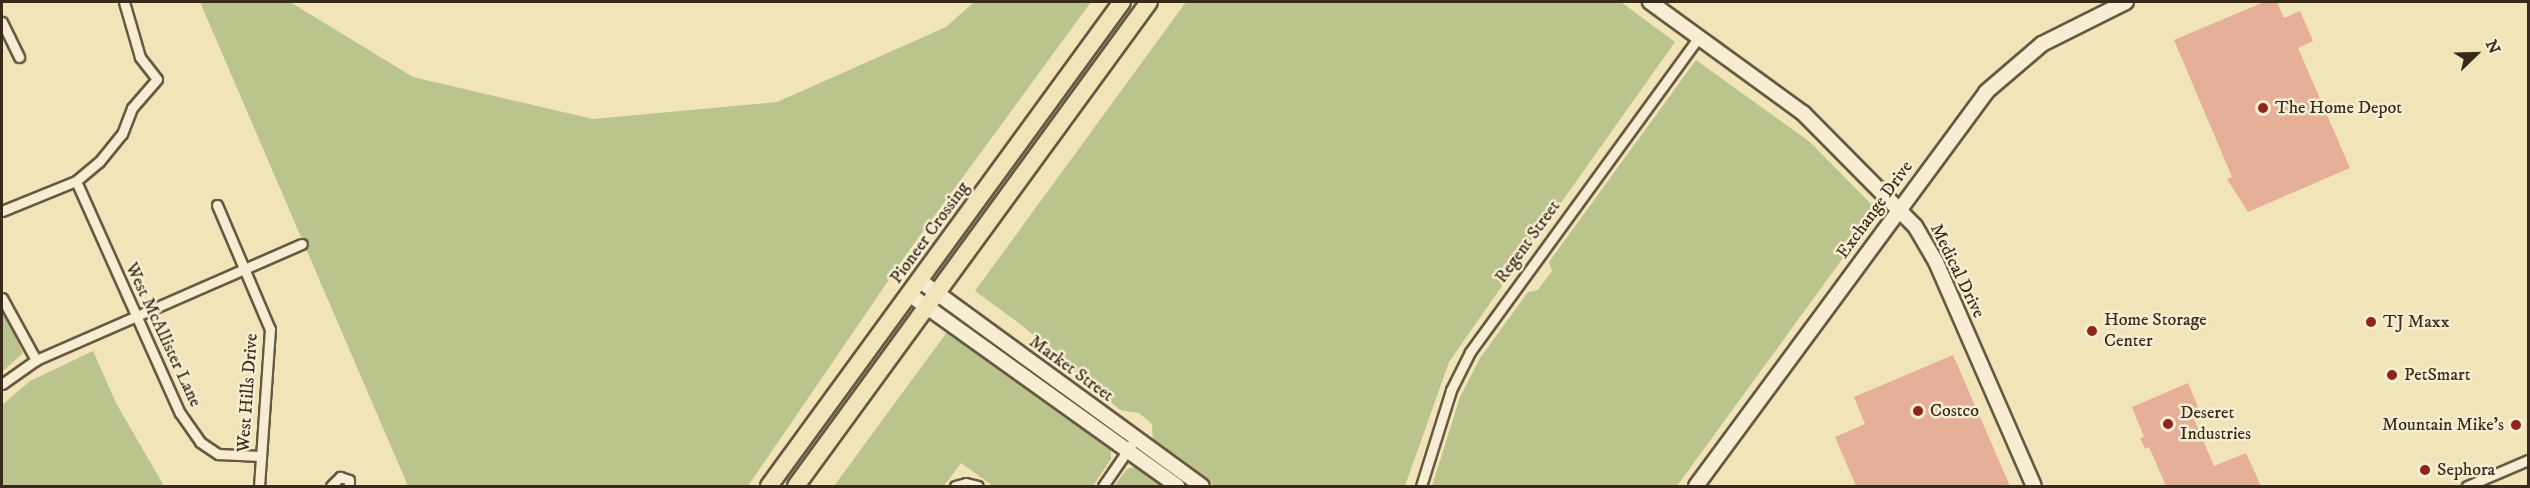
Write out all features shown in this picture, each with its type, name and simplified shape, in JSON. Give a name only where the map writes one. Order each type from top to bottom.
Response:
[{"type":"highway","name":"Pioneer Crossing","points":[[769,486],[1122,2]]},
{"type":"highway","points":[[796,486],[1149,2]]},
{"type":"street","points":[[2,211],[76,181],[122,134],[132,108],[157,79],[140,57],[124,2]]},
{"type":"street","name":"Medical Drive","points":[[1650,2],[1818,126],[1899,208],[1936,262],[2034,486]]},
{"type":"street","name":"Exchange Drive","points":[[1696,486],[1961,122],[2000,78],[2056,35],[2127,2]]},
{"type":"street","points":[[2,22],[19,57]]},
{"type":"street","name":"Regent Street","points":[[1421,486],[1451,390],[1477,340],[1699,37]]},
{"type":"street","name":"West McAllister Lane","points":[[76,181],[133,317],[168,392],[200,442],[218,454],[260,456]]},
{"type":"street","name":"West Hills Drive","points":[[217,205],[246,268],[270,330],[260,456],[260,486]]},
{"type":"street","points":[[2,384],[36,360],[302,244]]},
{"type":"street","name":"Market Street","points":[[914,287],[1136,438],[1202,486]]},
{"type":"street","points":[[2,298],[36,360]]},
{"type":"street","name":"Market Street","points":[[932,300],[1177,486]]},
{"type":"street","points":[[1103,486],[1136,438]]},
{"type":"street","points":[[2468,486],[2529,460]]},
{"type":"street","points":[[331,486],[340,477],[349,480],[349,486]]},
{"type":"street","points":[[955,486],[966,483],[978,486]]},
{"type":"green space","points":[[200,2],[290,2],[413,77],[593,119],[777,102],[946,27],[974,2],[1091,2],[908,252],[748,486],[408,486]]},
{"type":"green space","points":[[1186,2],[1621,2],[1675,42],[1529,248],[1520,248],[1506,267],[1509,276],[1449,362],[1405,486],[1215,486],[1153,442],[1152,424],[1139,413],[1120,410],[1024,327],[975,291]]},
{"type":"green space","points":[[1696,60],[1810,142],[1874,207],[1875,214],[1677,486],[1432,486],[1460,397],[1480,358],[1528,292],[1538,290],[1552,271],[1549,262]]},
{"type":"green space","points":[[2,308],[23,353],[2,372]]},
{"type":"green space","points":[[947,332],[1111,446],[1111,459],[1093,486],[993,486],[961,463],[944,486],[834,486]]},
{"type":"green space","points":[[93,351],[116,403],[164,486],[2,486],[2,405],[30,381]]},
{"type":"green space","points":[[1139,466],[1169,486],[1114,486],[1127,469]]},
{"type":"building","name":"The Home Depot","points":[[2264,2],[2277,2],[2284,18],[2300,11],[2313,41],[2298,48],[2350,168],[2248,212],[2227,179],[2232,177],[2174,40]]},
{"type":"building","name":"Costco","points":[[1953,355],[2010,486],[1856,486],[1835,437],[1865,424],[1854,397]]},
{"type":"building","name":"Deseret Industries","points":[[2188,383],[2199,409],[2191,412],[2214,466],[2246,453],[2261,486],[2166,486],[2149,447],[2145,449],[2140,438],[2144,437],[2132,407]]},
{"type":"place","name":"The Home Depot","points":[[2263,108]]},
{"type":"place","name":"TJ Maxx","points":[[2371,322]]},
{"type":"place","name":"Home Storage Center","points":[[2092,331]]},
{"type":"place","name":"PetSmart","points":[[2392,375]]},
{"type":"place","name":"Costco","points":[[1918,411]]},
{"type":"place","name":"Deseret Industries","points":[[2168,424]]},
{"type":"place","name":"Mountain Mike's","points":[[2516,425]]},
{"type":"place","name":"Sephora","points":[[2425,470]]}]
